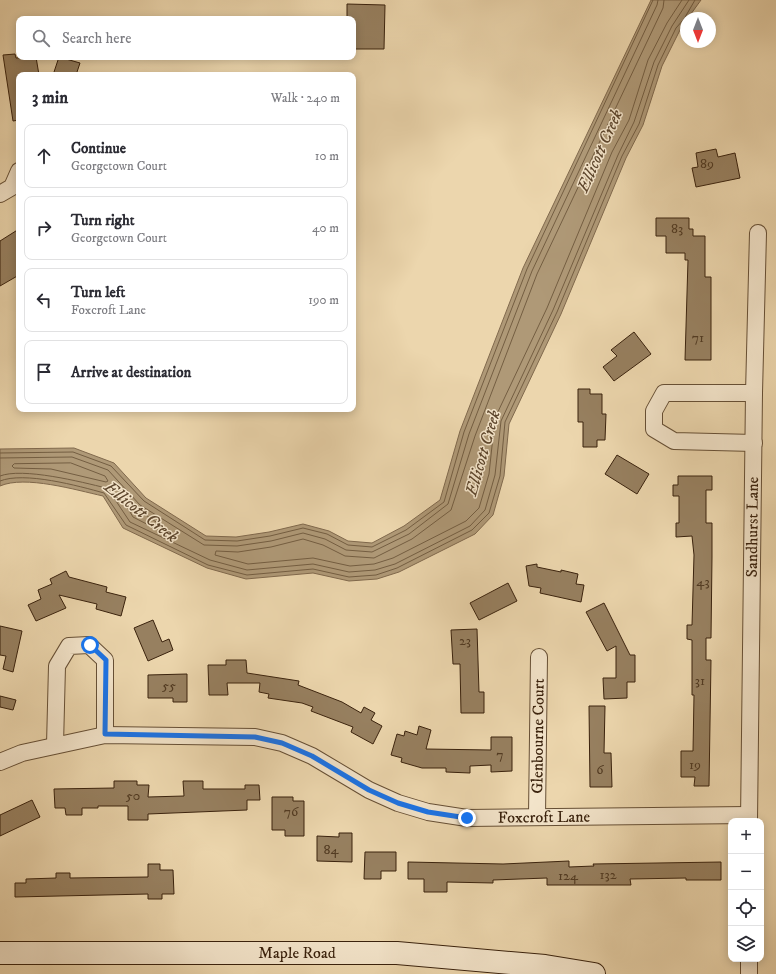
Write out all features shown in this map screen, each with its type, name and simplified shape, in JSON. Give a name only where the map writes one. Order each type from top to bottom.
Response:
[{"type":"main road","name":"Maple Road","points":[[0,953],[397,953],[545,966],[594,974]]},
{"type":"street","points":[[0,194],[12,187],[16,178]]},
{"type":"street","name":"Sandhurst Lane","points":[[749,818],[754,393],[758,234]]},
{"type":"street","points":[[754,393],[664,393],[654,411],[654,430],[674,441],[754,443]]},
{"type":"street","points":[[55,745],[57,666],[69,646],[90,645],[106,660],[105,734]]},
{"type":"street","name":"Glenbourne Court","points":[[537,816],[539,657]]},
{"type":"street","name":"Foxcroft Lane","points":[[0,762],[22,753],[105,734],[255,737],[282,743],[312,756],[369,790],[398,803],[428,812],[467,818],[537,816],[749,818]]},
{"type":"street","points":[[749,962],[749,974]]},
{"type":"water","name":"Ellicott Creek","points":[[651,0],[701,0],[692,12],[680,12],[680,30],[662,66],[643,125],[626,158],[561,314],[509,424],[504,476],[493,515],[475,534],[399,572],[377,579],[349,581],[313,573],[246,579],[207,568],[123,528],[103,496],[65,487],[36,483],[10,483],[0,486],[0,449],[74,448],[114,463],[146,498],[206,536],[236,537],[269,532],[303,524],[329,531],[348,541],[372,543],[404,526],[440,500],[460,431],[523,268]]},
{"type":"building","points":[[347,4],[385,5],[384,49],[356,49],[356,16],[347,16]]},
{"type":"building","points":[[15,54],[16,60],[36,60],[38,72],[16,72],[16,120],[13,121],[3,55]]},
{"type":"building","points":[[58,60],[70,60],[80,63],[77,72],[54,72]]},
{"type":"building","points":[[716,149],[718,157],[735,153],[740,178],[696,187],[692,168],[698,167],[696,153]]},
{"type":"building","points":[[656,218],[689,218],[689,229],[693,229],[693,236],[705,236],[705,277],[711,277],[711,360],[685,360],[688,260],[685,260],[685,253],[666,253],[666,236],[656,236]]},
{"type":"building","points":[[16,231],[16,277],[0,286],[0,241]]},
{"type":"building","points":[[634,332],[651,354],[614,381],[603,367],[617,356],[611,350]]},
{"type":"building","points":[[578,389],[590,389],[590,394],[602,394],[602,414],[606,414],[605,440],[597,440],[597,447],[583,447],[583,422],[578,422]]},
{"type":"building","points":[[617,455],[649,474],[637,494],[605,474]]},
{"type":"building","points":[[678,476],[712,476],[712,490],[706,490],[706,523],[712,523],[711,638],[706,638],[706,660],[711,660],[709,786],[694,786],[695,777],[681,777],[681,751],[693,751],[694,695],[692,695],[692,640],[687,639],[687,625],[692,625],[694,555],[692,536],[676,537],[676,523],[679,523],[679,496],[673,496],[673,485],[678,485]]},
{"type":"building","points":[[537,564],[537,567],[578,574],[576,584],[584,585],[581,602],[540,593],[541,588],[529,586],[526,566]]},
{"type":"building","points":[[66,571],[69,577],[107,587],[106,592],[126,597],[121,616],[96,609],[97,604],[59,595],[66,608],[36,621],[28,605],[41,599],[38,590],[52,584],[50,579]]},
{"type":"building","points":[[508,583],[517,601],[479,620],[470,603]]},
{"type":"building","points":[[604,603],[630,655],[635,655],[635,682],[627,682],[627,698],[604,699],[603,678],[616,678],[616,646],[607,651],[586,612]]},
{"type":"building","points":[[153,620],[162,642],[169,639],[173,650],[148,661],[134,628]]},
{"type":"building","points":[[0,626],[22,631],[13,672],[3,669],[6,656],[0,655]]},
{"type":"building","points":[[477,629],[479,692],[484,692],[484,713],[461,713],[460,664],[453,664],[451,630]]},
{"type":"building","points":[[226,660],[246,660],[247,673],[299,681],[298,685],[342,702],[361,713],[364,707],[375,713],[371,720],[382,726],[373,744],[351,732],[353,727],[311,711],[313,707],[302,703],[268,698],[269,694],[259,692],[260,683],[227,683],[228,695],[209,695],[208,665],[226,665]]},
{"type":"building","points":[[187,674],[187,702],[173,702],[173,698],[148,698],[148,675]]},
{"type":"building","points":[[0,696],[16,700],[13,710],[0,707]]},
{"type":"building","points":[[589,706],[605,706],[604,753],[611,753],[612,787],[590,787]]},
{"type":"building","points":[[419,726],[431,730],[426,749],[491,750],[491,737],[512,737],[512,771],[491,772],[491,765],[470,766],[470,773],[446,772],[446,768],[422,768],[401,762],[402,758],[391,755],[397,734],[404,736],[405,731],[417,735]]},
{"type":"building","points":[[114,781],[137,781],[137,785],[149,785],[148,797],[184,796],[183,781],[203,781],[203,789],[245,789],[245,785],[259,785],[260,800],[247,800],[247,810],[148,814],[148,820],[128,820],[128,806],[98,806],[98,808],[82,808],[82,815],[66,815],[65,808],[55,808],[54,789],[114,788]]},
{"type":"building","points":[[272,797],[293,797],[293,801],[304,801],[304,836],[285,836],[285,830],[272,830]]},
{"type":"building","points":[[32,800],[40,817],[0,836],[0,815]]},
{"type":"building","points":[[339,833],[352,833],[352,862],[317,861],[317,836],[339,837]]},
{"type":"building","points":[[365,852],[396,852],[396,871],[381,871],[381,879],[364,879]]},
{"type":"building","points":[[569,861],[569,867],[594,866],[593,864],[721,862],[721,880],[686,880],[686,878],[630,879],[631,885],[547,885],[547,878],[493,880],[493,883],[447,882],[447,892],[424,892],[424,879],[408,879],[408,862],[503,864]]},
{"type":"building","points":[[148,864],[160,864],[160,870],[173,870],[174,894],[162,894],[162,899],[148,899],[148,894],[15,897],[15,883],[26,883],[26,879],[56,878],[56,873],[70,873],[70,878],[148,877]]},
{"type":"route","points":[[90,645],[106,660],[105,734],[255,737],[282,743],[312,756],[369,790],[398,803],[428,812],[467,818]]}]
